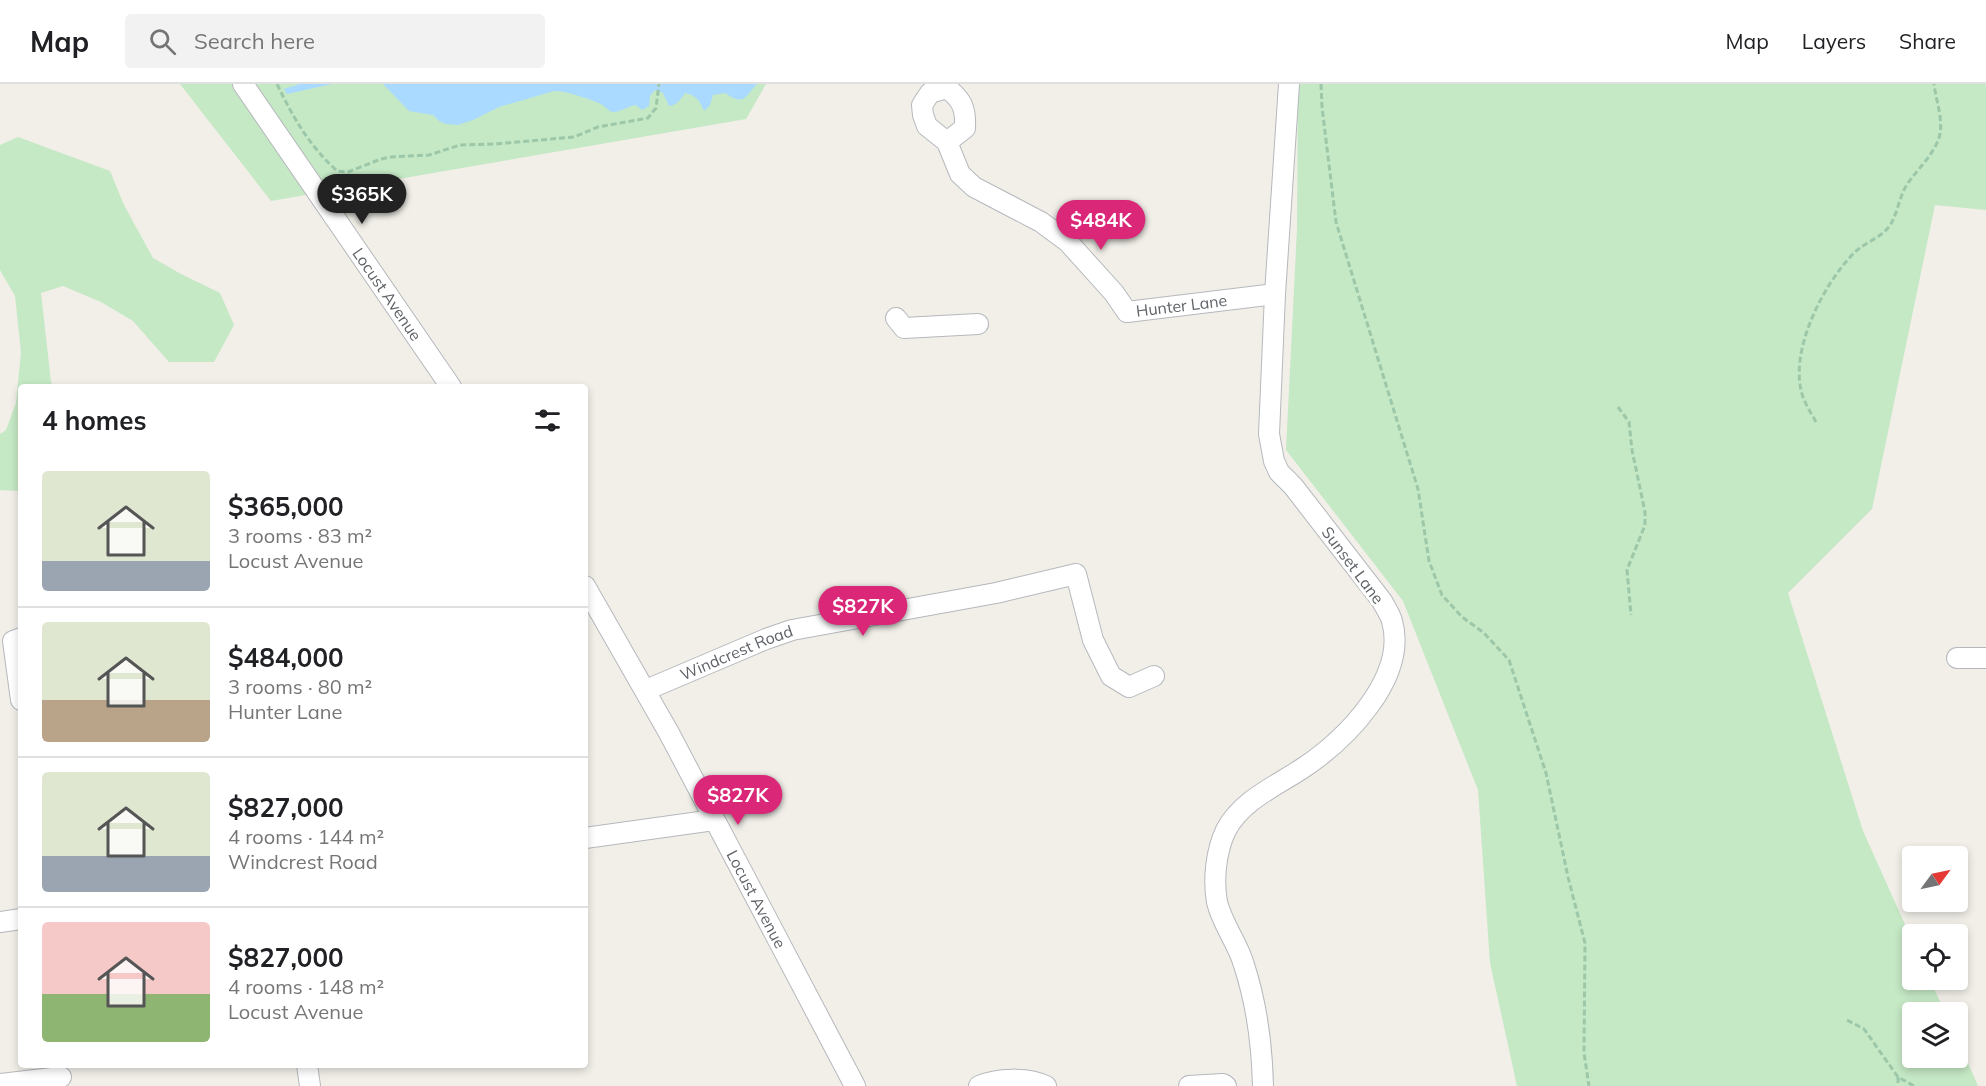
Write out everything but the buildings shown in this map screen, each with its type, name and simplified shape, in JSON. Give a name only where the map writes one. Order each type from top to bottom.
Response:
[{"type":"street","name":"Locust Avenue","points":[[243,84],[449,384]]},
{"type":"street","name":"Sunset Lane","points":[[1263,1086],[1262,1048],[1257,1012],[1244,963],[1218,903],[1216,879],[1219,849],[1236,813],[1338,742],[1362,715],[1377,696],[1392,660],[1395,641],[1392,621],[1382,601],[1280,472],[1274,461],[1269,434],[1275,294],[1289,84]]},
{"type":"street","name":"Hunter Lane","points":[[947,142],[960,174],[974,188],[1041,222],[1068,242],[1114,293],[1127,312],[1275,294]]},
{"type":"street","points":[[896,318],[904,327],[978,324]]},
{"type":"street","name":"Windcrest Road","points":[[646,690],[792,630],[996,593],[1076,574],[1093,640],[1111,676],[1129,687],[1154,676]]},
{"type":"street","name":"Locust Avenue","points":[[588,591],[646,690],[855,1086]]},
{"type":"street","points":[[17,640],[18,655]]},
{"type":"street","points":[[1957,658],[1986,658]]},
{"type":"street","points":[[588,838],[714,820]]},
{"type":"street","points":[[0,922],[18,919]]},
{"type":"street","points":[[307,1068],[310,1086]]},
{"type":"street","points":[[0,1084],[61,1076]]},
{"type":"street","points":[[979,1086],[1008,1080],[1046,1086]]},
{"type":"street","points":[[1189,1086],[1223,1084],[1226,1086]]},
{"type":"path","points":[[277,84],[303,134],[337,171],[348,172],[391,157],[429,155],[460,145],[574,137],[598,127],[648,118],[656,108],[659,84]]},
{"type":"path","points":[[1321,84],[1336,222],[1418,489],[1429,561],[1442,595],[1462,617],[1483,632],[1509,660],[1546,773],[1568,877],[1585,943],[1584,1053],[1589,1086]]},
{"type":"path","points":[[1816,422],[1802,393],[1799,374],[1809,321],[1840,269],[1855,252],[1889,227],[1906,185],[1930,155],[1939,139],[1941,123],[1934,84]]},
{"type":"path","points":[[1618,407],[1629,422],[1632,450],[1645,512],[1645,525],[1627,570],[1631,615]]},
{"type":"path","points":[[1847,1020],[1864,1029],[1898,1077],[1914,1086]]},
{"type":"path","points":[[1898,1077],[1898,1086]]},
{"type":"green space","points":[[180,84],[766,84],[746,119],[271,201]]},
{"type":"green space","points":[[1298,84],[1986,84],[1986,210],[1935,205],[1872,509],[1788,593],[1863,831],[1905,924],[1902,924],[1902,990],[1935,990],[1940,1002],[1902,1002],[1902,1068],[1968,1068],[1968,1063],[1978,1086],[1517,1086],[1490,963],[1478,790],[1403,601],[1286,450],[1297,229]]},
{"type":"green space","points":[[18,137],[110,171],[124,205],[153,258],[220,293],[234,325],[214,362],[169,362],[133,321],[101,302],[63,286],[41,293],[52,384],[18,384],[18,491],[0,490],[0,434],[6,430],[16,403],[21,352],[15,296],[0,270],[0,145]]},
{"type":"water","points":[[300,84],[332,84],[287,94],[284,89]]},
{"type":"water","points":[[383,84],[757,84],[747,96],[741,99],[725,93],[713,95],[710,105],[704,111],[697,99],[685,93],[677,103],[669,106],[663,93],[655,90],[650,96],[649,106],[642,110],[636,105],[613,112],[590,100],[554,91],[499,107],[458,125],[446,124],[433,115],[409,111]]}]
